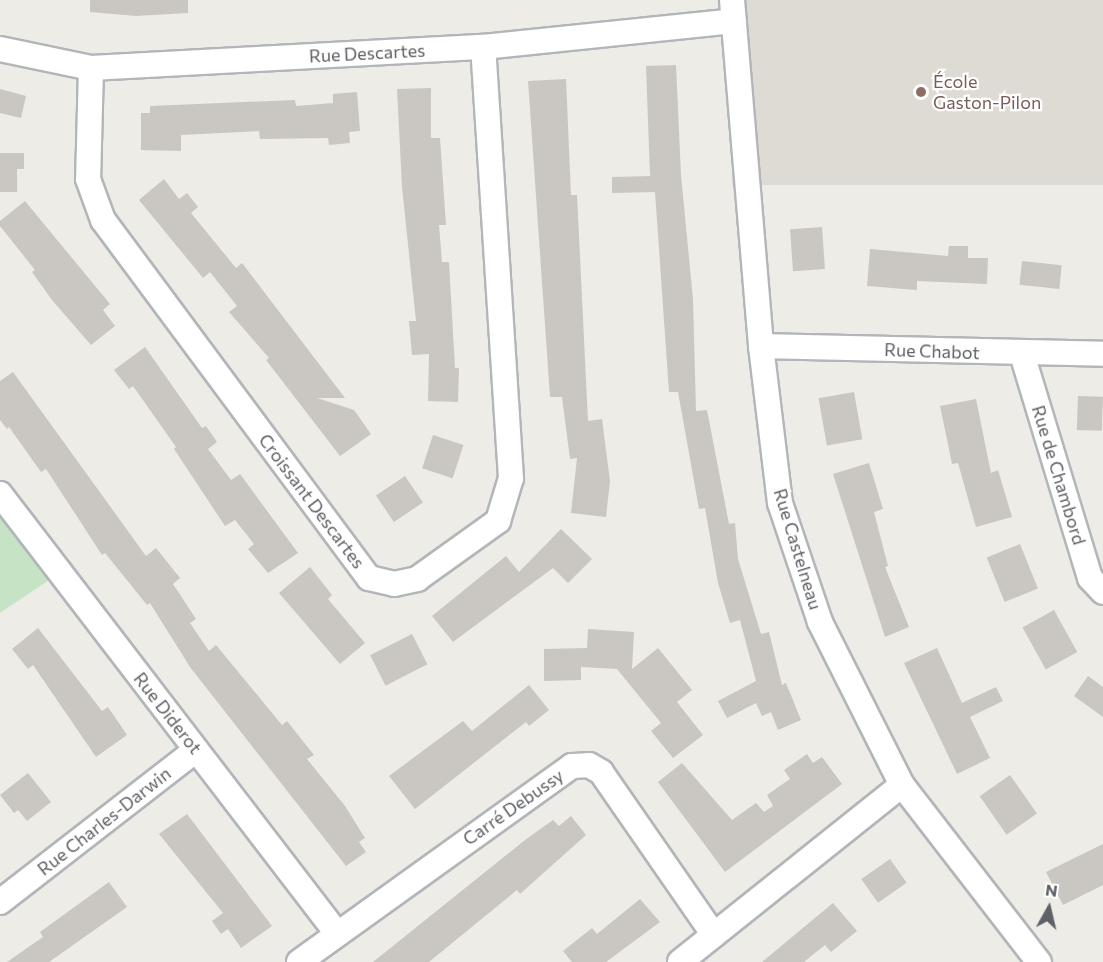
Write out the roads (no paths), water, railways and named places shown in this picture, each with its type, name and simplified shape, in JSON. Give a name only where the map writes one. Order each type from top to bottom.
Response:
[{"type":"street","name":"Rue Descartes","points":[[0,49],[91,68],[483,47],[733,11]]},
{"type":"street","name":"Rue Castelneau","points":[[733,11],[761,346],[780,503],[820,622],[902,786],[1039,962]]},
{"type":"street","name":"Croissant Descartes","points":[[91,68],[88,179],[103,220],[369,578],[393,584],[417,579],[498,520],[511,478],[483,47]]},
{"type":"street","name":"Rue Chabot","points":[[761,346],[1022,354],[1103,354]]},
{"type":"street","name":"Rue de Chambord","points":[[1022,354],[1090,578],[1103,592]]},
{"type":"street","name":"Rue Diderot","points":[[0,494],[336,932]]},
{"type":"street","name":"Rue Charles-Darwin","points":[[4,890],[196,750]]},
{"type":"street","name":"Carré Debussy","points":[[299,962],[336,932],[572,766],[589,765],[601,772],[714,935]]},
{"type":"street","points":[[680,962],[902,786]]},
{"type":"place","name":"École Gaston-Pilon","points":[[921,92]]}]
